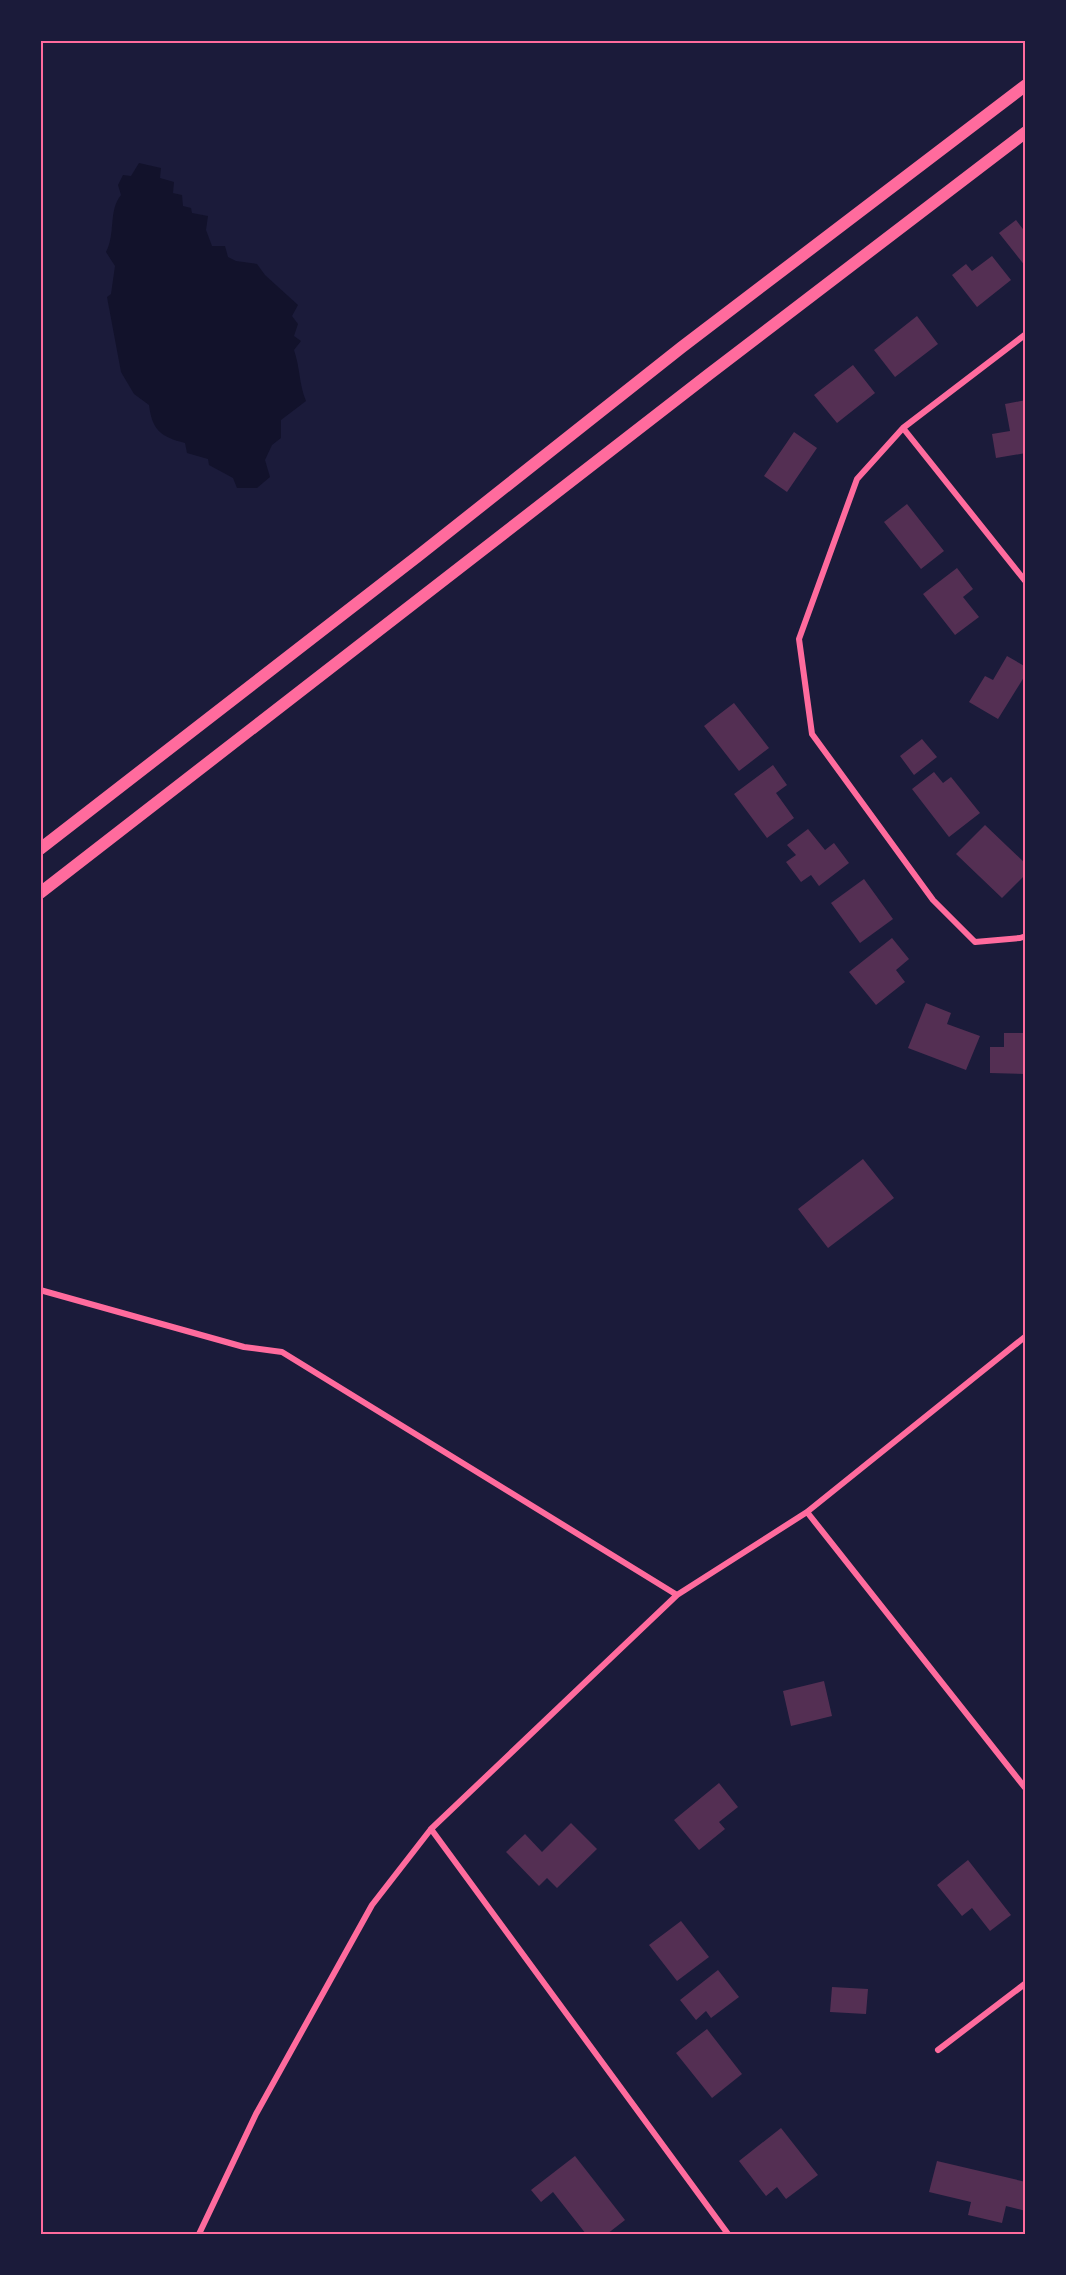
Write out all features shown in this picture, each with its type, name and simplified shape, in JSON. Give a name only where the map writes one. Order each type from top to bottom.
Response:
[{"type":"main road","points":[[40,849],[418,556],[682,347],[1026,85]]},
{"type":"main road","points":[[40,893],[699,382],[1026,132]]},
{"type":"street","points":[[1026,334],[903,428],[857,478],[799,639],[812,734],[933,900],[975,942],[1026,936]]},
{"type":"street","points":[[903,428],[1026,582]]},
{"type":"street","points":[[40,1290],[244,1347],[282,1352],[677,1595]]},
{"type":"street","points":[[199,2235],[256,2114],[372,1905],[430,1829],[677,1595],[807,1512],[1026,1336]]},
{"type":"street","points":[[807,1512],[1026,1789]]},
{"type":"street","points":[[430,1829],[728,2235]]},
{"type":"street","points":[[938,2050],[1026,1983]]},
{"type":"shaded area","points":[[139,163],[161,168],[160,178],[174,182],[173,193],[182,195],[183,206],[191,208],[192,213],[208,216],[206,230],[212,246],[225,246],[228,257],[236,261],[257,264],[265,275],[298,305],[292,316],[298,324],[294,336],[301,341],[294,350],[306,401],[281,420],[281,438],[272,445],[265,460],[270,477],[257,488],[237,488],[233,478],[209,465],[208,459],[187,453],[185,443],[159,431],[150,414],[149,405],[134,394],[121,372],[107,297],[111,294],[115,266],[106,252],[111,237],[113,215],[121,195],[118,185],[123,175],[131,176]]},
{"type":"building","points":[[1016,220],[1026,233],[1026,267],[999,233]]},
{"type":"building","points":[[992,256],[1011,280],[977,307],[952,275],[966,264],[972,271]]},
{"type":"building","points":[[917,316],[938,344],[895,377],[874,350]]},
{"type":"building","points":[[853,365],[875,393],[837,423],[814,395]]},
{"type":"building","points":[[1026,400],[1026,453],[996,458],[992,434],[1010,431],[1005,404]]},
{"type":"building","points":[[794,432],[817,448],[787,492],[764,476]]},
{"type":"building","points":[[907,504],[944,551],[921,569],[884,522]]},
{"type":"building","points":[[957,568],[973,589],[963,597],[979,617],[955,635],[923,594]]},
{"type":"building","points":[[1007,656],[1026,667],[1026,674],[998,719],[969,702],[985,676],[993,680]]},
{"type":"building","points":[[734,703],[769,748],[739,771],[704,726]]},
{"type":"building","points":[[922,739],[937,757],[914,775],[900,756]]},
{"type":"building","points":[[773,765],[787,785],[776,793],[794,818],[767,838],[734,794]]},
{"type":"building","points":[[934,772],[943,783],[951,777],[980,813],[949,837],[912,789]]},
{"type":"building","points":[[985,825],[1026,864],[1026,874],[1002,898],[956,854]]},
{"type":"building","points":[[808,829],[825,850],[834,843],[849,863],[819,886],[811,875],[801,882],[786,862],[796,855],[787,845]]},
{"type":"building","points":[[864,879],[893,919],[860,943],[831,903]]},
{"type":"building","points":[[892,938],[909,959],[896,970],[905,982],[876,1005],[849,972]]},
{"type":"building","points":[[926,1003],[951,1013],[947,1024],[980,1036],[966,1070],[908,1048]]},
{"type":"building","points":[[1004,1033],[1026,1033],[1026,1074],[990,1073],[990,1047],[1004,1047]]},
{"type":"building","points":[[863,1159],[894,1198],[828,1248],[798,1209]]},
{"type":"building","points":[[824,1681],[832,1716],[791,1726],[783,1691]]},
{"type":"building","points":[[719,1783],[738,1807],[719,1822],[725,1829],[699,1850],[674,1820]]},
{"type":"building","points":[[571,1823],[597,1849],[557,1888],[547,1878],[539,1886],[506,1852],[525,1834],[542,1852]]},
{"type":"building","points":[[968,1860],[1011,1915],[990,1931],[972,1908],[962,1916],[937,1885]]},
{"type":"building","points":[[681,1921],[709,1957],[677,1981],[649,1945]]},
{"type":"building","points":[[718,1970],[739,1997],[711,2018],[706,2011],[696,2020],[680,2000]]},
{"type":"building","points":[[832,1987],[868,1989],[866,2014],[830,2012]]},
{"type":"building","points":[[707,2029],[742,2074],[712,2098],[676,2053]]},
{"type":"building","points":[[781,2128],[818,2175],[786,2199],[777,2187],[766,2196],[739,2161]]},
{"type":"building","points":[[575,2156],[625,2220],[607,2234],[586,2234],[553,2192],[541,2202],[531,2190]]},
{"type":"building","points":[[937,2161],[1026,2182],[1026,2211],[1006,2206],[1002,2223],[968,2215],[971,2202],[929,2192]]}]
